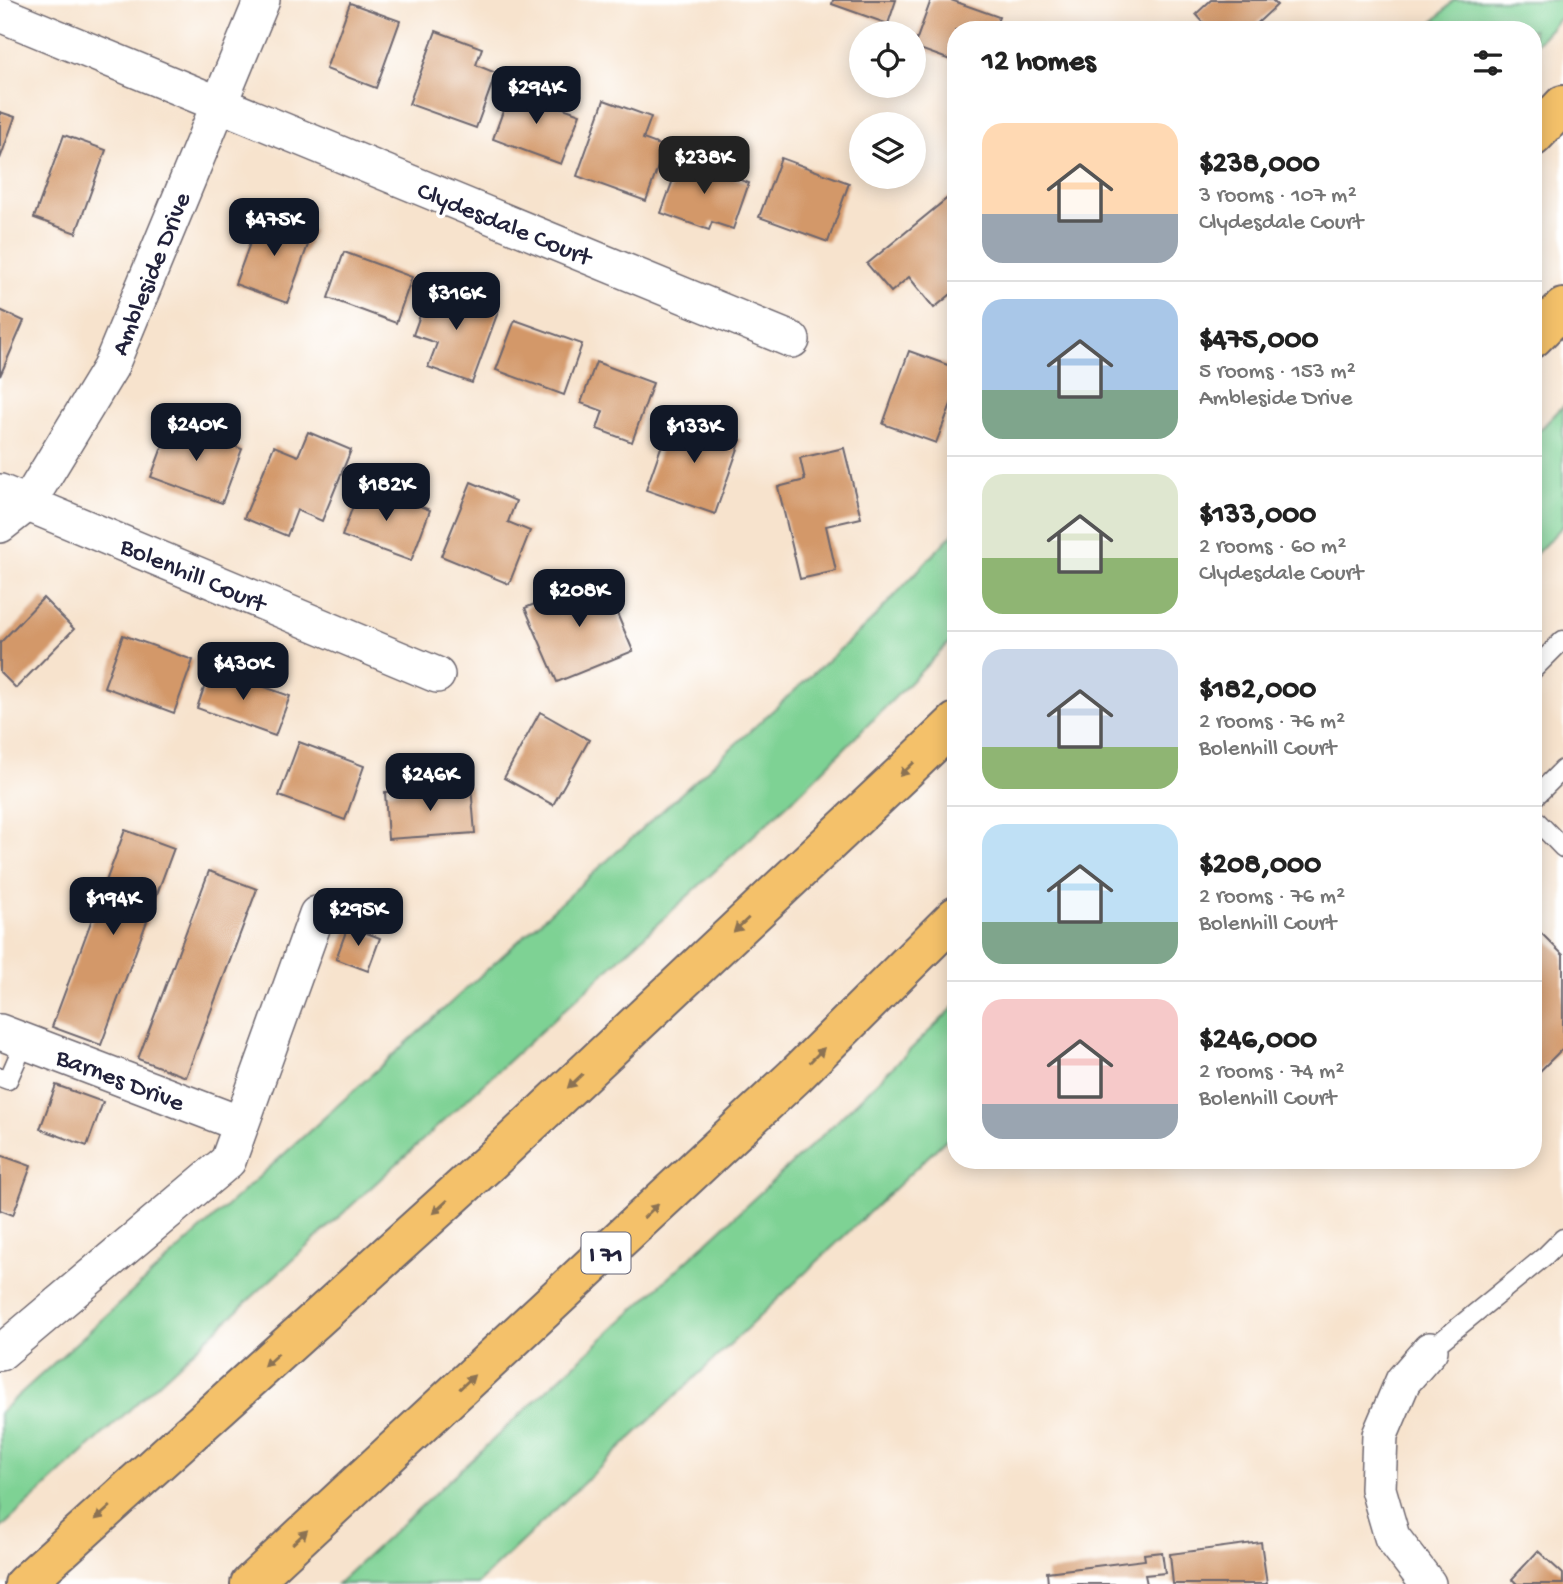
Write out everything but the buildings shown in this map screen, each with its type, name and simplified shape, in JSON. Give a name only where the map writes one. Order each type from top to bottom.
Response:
[{"type":"highway","points":[[1542,127],[1563,105]]},
{"type":"highway","points":[[1542,329],[1563,307]]},
{"type":"highway","points":[[24,1584],[491,1161],[947,731]]},
{"type":"highway","name":"I 71","points":[[250,1584],[795,1076],[947,925]]},
{"type":"street","name":"Ambleside Drive","points":[[0,525],[14,498],[110,368],[262,0]]},
{"type":"street","name":"Clydesdale Court","points":[[0,14],[792,340]]},
{"type":"street","name":"Bolenhill Court","points":[[14,498],[437,676]]},
{"type":"street","points":[[0,1353],[228,1161],[317,914]]},
{"type":"street","name":"Barnes Drive","points":[[12,1037],[241,1124]]},
{"type":"street","points":[[1425,1583],[1392,1537],[1378,1489],[1380,1435],[1403,1381],[1430,1350]]},
{"type":"lane","points":[[1542,661],[1563,640]]},
{"type":"lane","points":[[1542,790],[1563,769]]},
{"type":"lane","points":[[1542,826],[1563,848]]},
{"type":"lane","points":[[0,1077],[8,1080],[12,1037]]},
{"type":"lane","points":[[1430,1350],[1545,1256],[1563,1238]]},
{"type":"lane","points":[[1545,1256],[1563,1261]]},
{"type":"green space","points":[[1454,0],[1563,0],[1563,15],[1542,37],[1542,21],[1434,21]]},
{"type":"green space","points":[[1563,406],[1563,526],[1542,548],[1542,428]]},
{"type":"green space","points":[[947,540],[947,645],[803,790],[0,1529],[0,1412],[870,622]]},
{"type":"green space","points":[[947,1014],[947,1139],[477,1584],[337,1584],[828,1130]]}]
